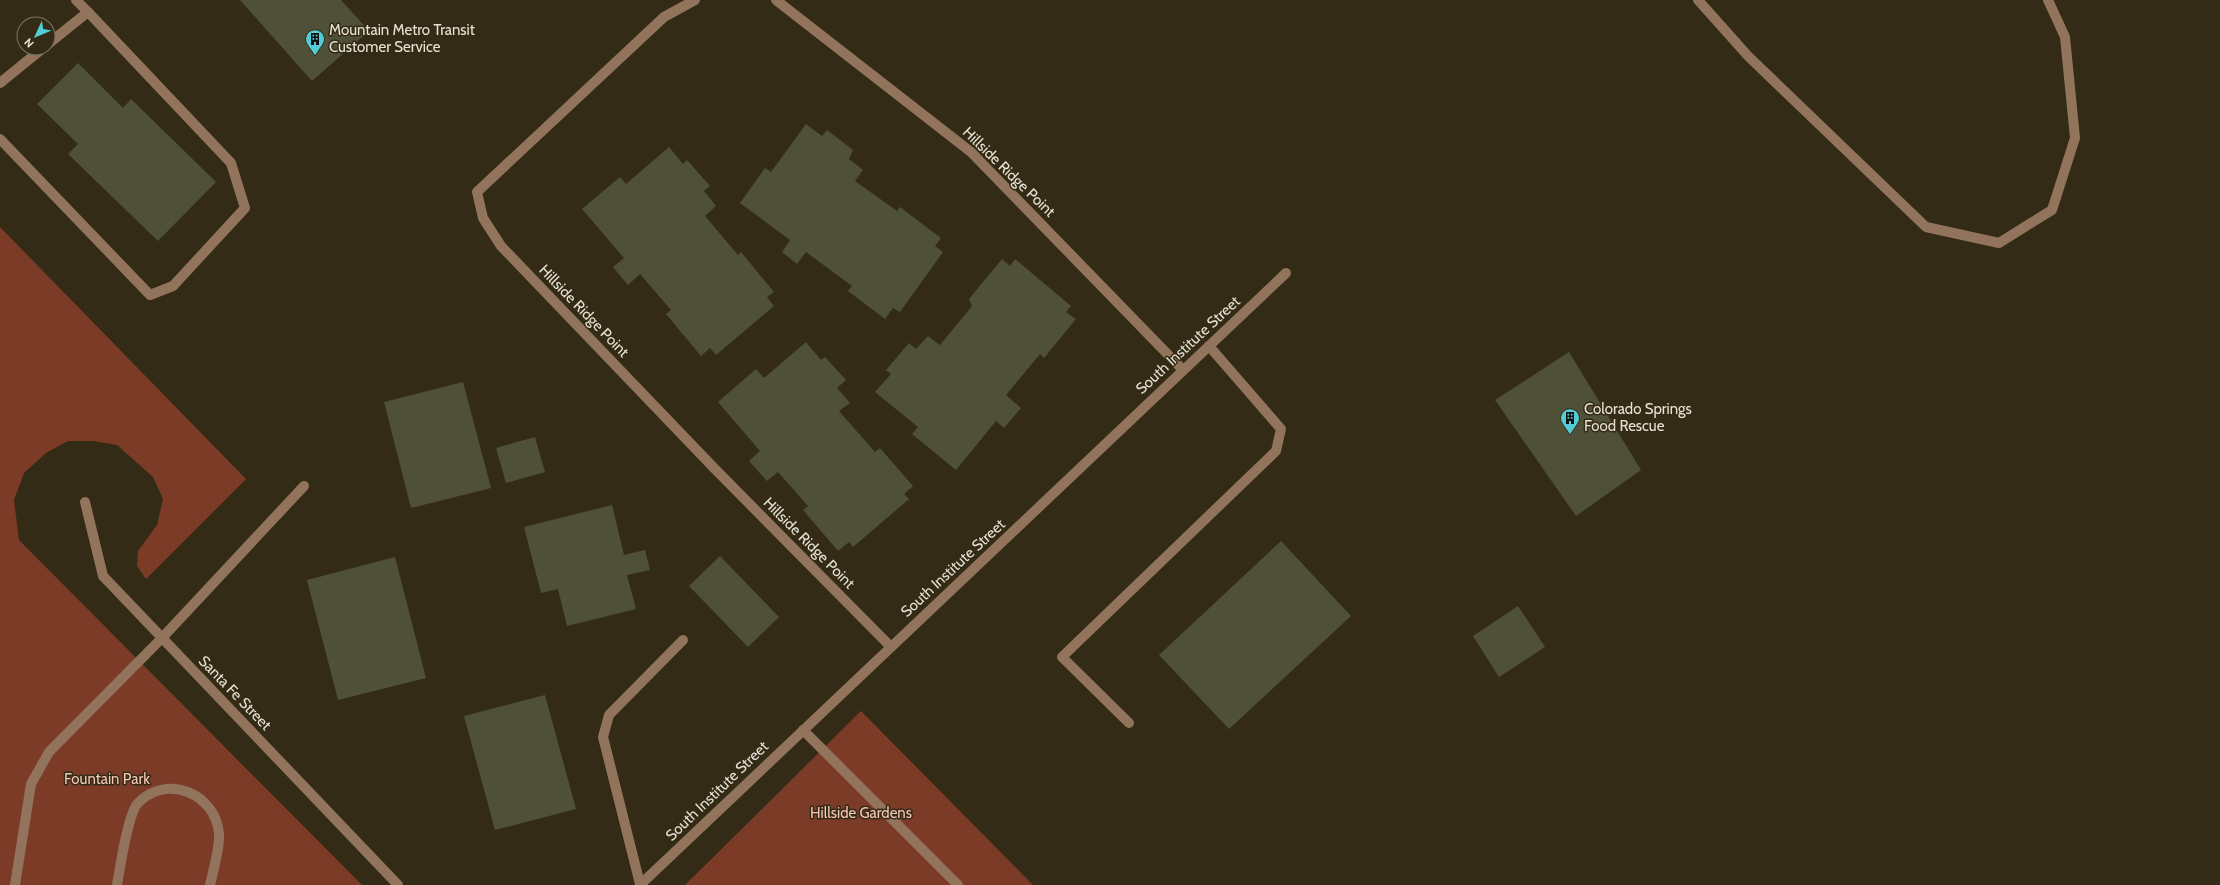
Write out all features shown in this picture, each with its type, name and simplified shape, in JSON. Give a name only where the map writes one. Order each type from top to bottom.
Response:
[{"type":"street","points":[[0,139],[150,295],[173,286],[244,208],[232,163],[76,0]]},
{"type":"street","name":"Hillside Ridge Point","points":[[695,0],[664,17],[477,192],[483,218],[501,246],[714,468],[891,647]]},
{"type":"street","name":"Hillside Ridge Point","points":[[776,0],[971,152],[1183,370]]},
{"type":"street","points":[[1698,0],[1748,56],[1926,227],[1999,243],[2052,210],[2075,138],[2065,37],[2048,0]]},
{"type":"street","points":[[56,38],[88,12]]},
{"type":"street","points":[[0,82],[33,56]]},
{"type":"street","name":"South Institute Street","points":[[640,885],[1286,273]]},
{"type":"street","points":[[1129,723],[1062,657],[1276,451],[1281,430],[1209,346]]},
{"type":"street","points":[[15,885],[31,784],[49,752],[162,638],[304,486]]},
{"type":"street","name":"Santa Fe Street","points":[[86,502],[102,576],[398,885]]},
{"type":"street","points":[[640,885],[603,737],[609,715],[683,640]]},
{"type":"street","points":[[803,730],[958,885]]},
{"type":"street","points":[[116,885],[130,820],[137,803],[152,793],[170,787],[188,791],[201,799],[212,811],[219,834],[210,885]]},
{"type":"green space","name":"Fountain Park","points":[[0,227],[246,479],[146,579],[137,566],[138,551],[157,525],[163,499],[153,477],[117,445],[93,441],[68,441],[46,453],[24,473],[14,500],[19,540],[362,885],[0,885]]},
{"type":"green space","name":"Hillside Gardens","points":[[861,711],[1033,885],[685,885]]},
{"type":"building","name":"Mountain Metro Transit Customer Service","points":[[240,0],[341,0],[369,31],[312,81]]},
{"type":"building","points":[[78,63],[123,108],[131,99],[216,182],[158,241],[68,154],[78,144],[37,104]]},
{"type":"building","points":[[806,124],[822,136],[827,130],[853,150],[849,159],[863,170],[855,181],[897,211],[900,207],[941,238],[935,246],[943,252],[900,312],[893,308],[885,319],[848,291],[852,286],[806,252],[797,264],[782,252],[790,240],[740,203],[765,168],[771,172]]},
{"type":"building","points":[[669,147],[683,164],[687,160],[710,186],[704,191],[716,206],[705,216],[738,255],[741,252],[774,292],[767,297],[774,306],[716,355],[710,348],[701,356],[666,314],[671,310],[640,274],[628,285],[613,267],[624,258],[582,209],[620,177],[626,184]]},
{"type":"building","points":[[1002,259],[1010,266],[1015,259],[1071,306],[1066,312],[1076,319],[1044,358],[1040,354],[1006,395],[1021,408],[1004,428],[996,421],[956,470],[912,434],[918,427],[875,392],[891,374],[886,370],[909,343],[916,349],[928,336],[940,345],[972,306],[969,299]]},
{"type":"building","points":[[806,342],[821,360],[825,357],[846,380],[837,388],[850,403],[839,411],[875,452],[880,448],[913,486],[904,494],[909,499],[853,547],[849,542],[838,551],[803,510],[808,506],[778,472],[767,481],[749,461],[760,451],[718,402],[756,369],[764,378]]},
{"type":"building","name":"Colorado Springs Food Rescue","points":[[1569,352],[1641,470],[1576,516],[1495,400]]},
{"type":"building","points":[[463,382],[491,488],[411,508],[384,402]]},
{"type":"building","points":[[535,437],[545,472],[506,483],[496,448]]},
{"type":"building","points":[[612,505],[624,555],[645,550],[650,570],[627,575],[636,609],[567,626],[558,589],[541,593],[524,527]]},
{"type":"building","points":[[1281,541],[1351,616],[1229,729],[1159,655]]},
{"type":"building","points":[[720,556],[779,617],[748,647],[689,586]]},
{"type":"building","points":[[395,557],[426,678],[338,700],[307,580]]},
{"type":"building","points":[[1518,606],[1545,647],[1499,677],[1473,636]]},
{"type":"building","points":[[545,695],[576,809],[495,830],[464,716]]},
{"type":"place","name":"Mountain Metro Transit Customer Service","points":[[315,56]]},
{"type":"place","name":"Colorado Springs Food Rescue","points":[[1570,435]]}]
